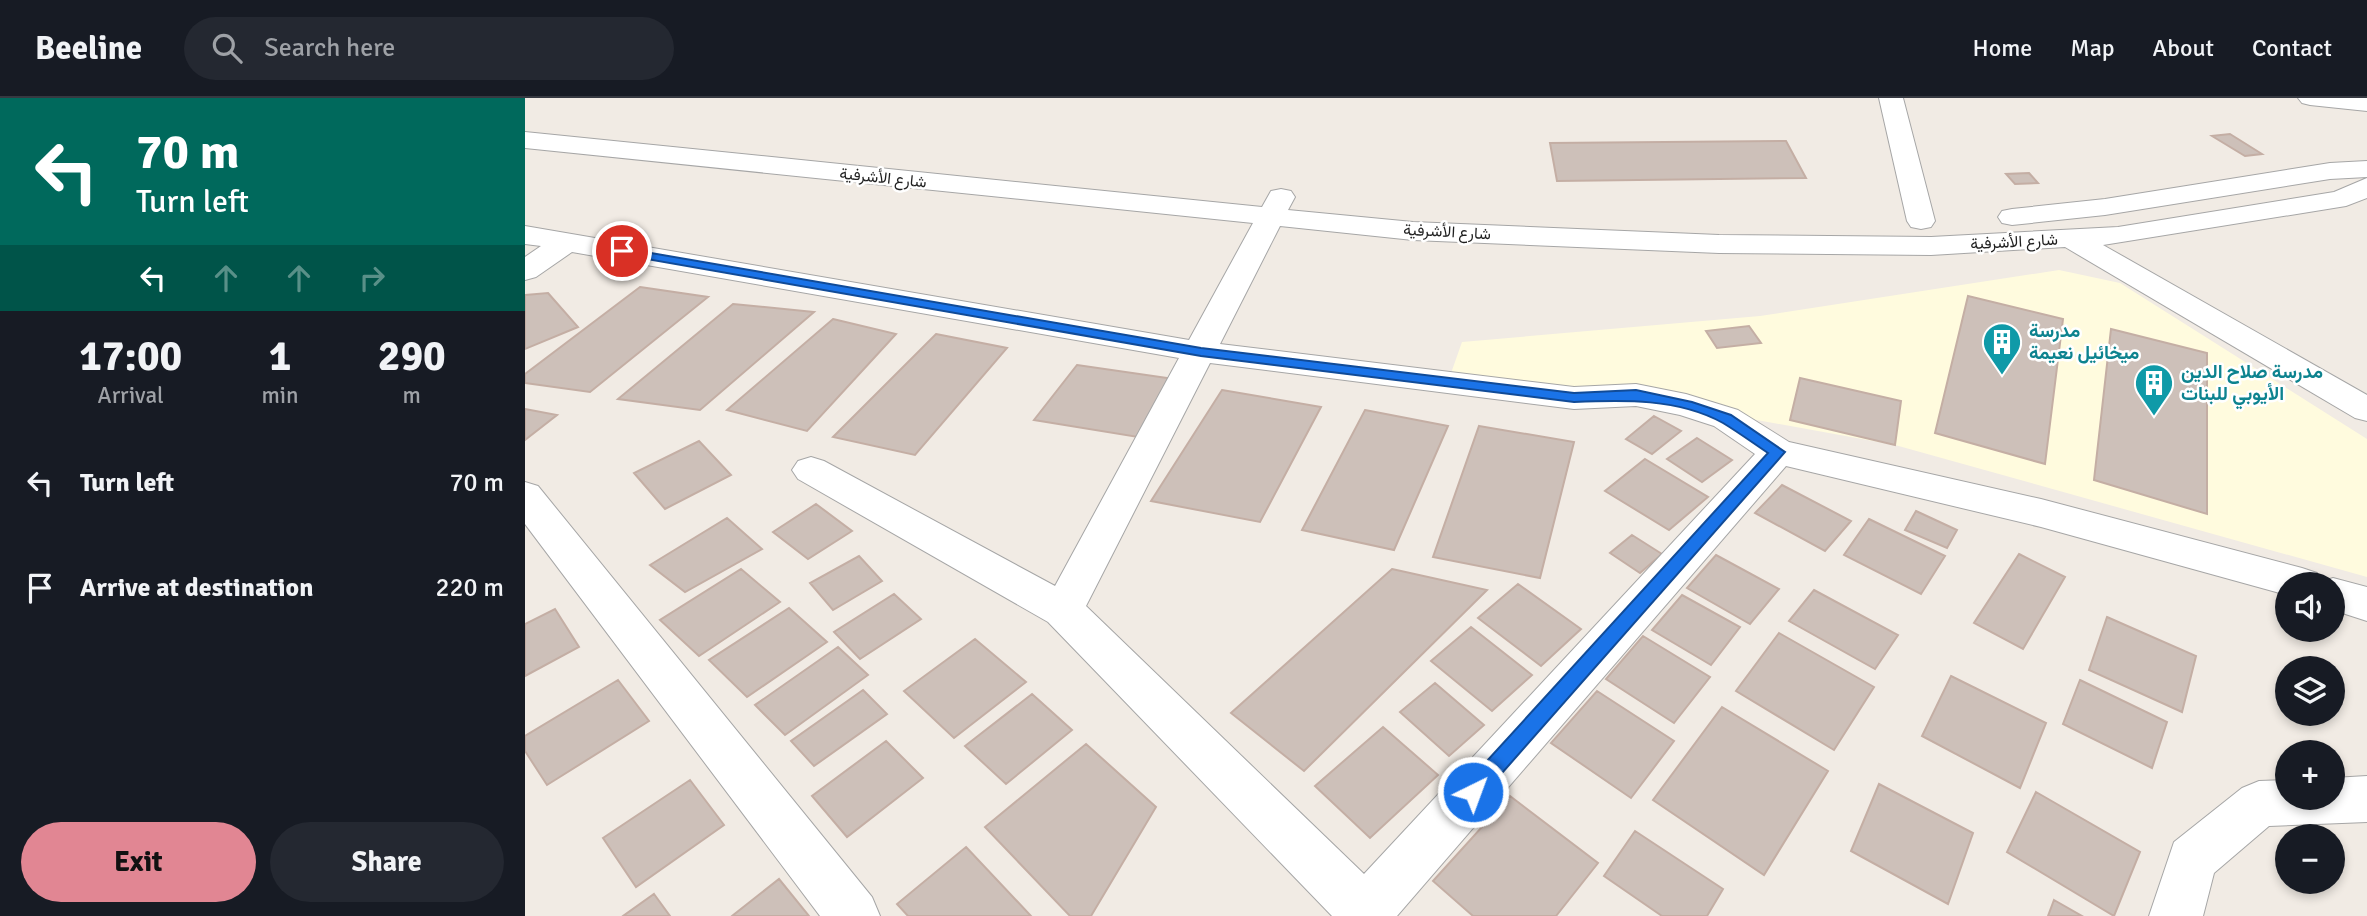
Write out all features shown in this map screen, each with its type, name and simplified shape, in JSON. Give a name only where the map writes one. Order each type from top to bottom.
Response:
[{"type":"street","points":[[1891,98],[1921,220]]},
{"type":"street","points":[[2310,98],[2367,104]]},
{"type":"street","name":"شارع الأشرفية","points":[[525,116],[1277,207],[1413,231],[1719,244],[1931,246],[2117,236],[2336,201],[2354,195],[2367,186]]},
{"type":"street","name":"شارع الأشرفية","points":[[525,140],[1277,207],[1773,220],[1921,220],[2030,216],[2105,207],[2330,171],[2367,169]]},
{"type":"street","points":[[1063,610],[1277,207]]},
{"type":"street","points":[[2030,216],[2367,410]]},
{"type":"street","points":[[525,235],[1201,352],[1574,398],[1636,395],[1686,405],[1725,418],[1778,452],[1982,496],[2275,576]]},
{"type":"street","points":[[525,271],[567,242]]},
{"type":"street","points":[[811,470],[1063,610],[1364,914],[1778,452]]},
{"type":"street","points":[[525,496],[853,916]]},
{"type":"street","points":[[2345,598],[2367,604]]},
{"type":"street","points":[[2176,916],[2192,859],[2259,804],[2367,799]]},
{"type":"shaded area","points":[[2059,270],[2120,283],[2367,439],[2367,577],[1895,445],[1658,402],[1450,376],[1462,342],[1760,316]]},
{"type":"building","points":[[2230,134],[2262,154],[2245,156],[2212,136]]},
{"type":"building","points":[[1786,141],[1806,178],[1557,181],[1550,143]]},
{"type":"building","points":[[2029,173],[2038,183],[2015,184],[2006,174]]},
{"type":"building","points":[[640,287],[708,297],[590,392],[525,383],[525,374]]},
{"type":"building","points":[[548,293],[578,327],[525,349],[525,295]]},
{"type":"building","name":"مدرسة ميخائيل نعيمة","points":[[1968,296],[2063,319],[2045,464],[1935,433]]},
{"type":"building","points":[[733,304],[814,312],[700,410],[618,399]]},
{"type":"building","points":[[833,319],[896,334],[807,431],[727,410]]},
{"type":"building","points":[[1749,326],[1761,343],[1717,348],[1706,331]]},
{"type":"building","name":"مدرسة صلاح الدين الأيوبي للبنات","points":[[2111,329],[2207,353],[2207,514],[2094,480]]},
{"type":"building","points":[[936,334],[1007,348],[915,455],[833,437]]},
{"type":"building","points":[[1077,365],[1181,380],[1144,438],[1034,420]]},
{"type":"building","points":[[1800,378],[1901,401],[1895,445],[1790,420]]},
{"type":"building","points":[[1222,390],[1321,407],[1260,522],[1151,501]]},
{"type":"building","points":[[525,409],[557,415],[525,440]]},
{"type":"building","points":[[1365,410],[1448,426],[1394,550],[1302,530]]},
{"type":"building","points":[[1654,416],[1681,431],[1652,454],[1626,439]]},
{"type":"building","points":[[1479,426],[1574,442],[1540,578],[1433,557]]},
{"type":"building","points":[[1697,438],[1732,460],[1702,482],[1667,459]]},
{"type":"building","points":[[699,441],[731,475],[665,509],[634,473]]},
{"type":"building","points":[[1645,459],[1708,497],[1669,530],[1605,491]]},
{"type":"building","points":[[1782,485],[1851,521],[1825,551],[1755,513]]},
{"type":"building","points":[[816,504],[852,531],[808,559],[773,532]]},
{"type":"building","points":[[1916,511],[1957,530],[1947,548],[1905,530]]},
{"type":"building","points":[[727,518],[762,549],[685,592],[650,565]]},
{"type":"building","points":[[1869,519],[1945,556],[1921,594],[1844,555]]},
{"type":"building","points":[[1632,535],[1662,554],[1640,573],[1610,553]]},
{"type":"building","points":[[2019,554],[2065,577],[2023,649],[1974,623]]},
{"type":"building","points":[[1716,555],[1779,589],[1750,624],[1687,588]]},
{"type":"building","points":[[859,556],[882,581],[833,610],[810,583]]},
{"type":"building","points":[[741,569],[780,602],[699,656],[660,620]]},
{"type":"building","points":[[1392,569],[1487,590],[1304,771],[1231,713]]},
{"type":"building","points":[[1518,584],[1581,629],[1541,666],[1478,618]]},
{"type":"building","points":[[1814,590],[1898,635],[1875,669],[1789,621]]},
{"type":"building","points":[[894,594],[921,619],[860,659],[834,632]]},
{"type":"building","points":[[1682,595],[1740,627],[1711,665],[1652,630]]},
{"type":"building","points":[[789,608],[827,642],[747,697],[709,660]]},
{"type":"building","points":[[555,609],[579,647],[525,676],[525,624]]},
{"type":"building","points":[[2107,617],[2196,656],[2182,712],[2089,670]]},
{"type":"building","points":[[1471,627],[1532,675],[1492,711],[1431,661]]},
{"type":"building","points":[[1779,633],[1874,687],[1834,750],[1736,691]]},
{"type":"building","points":[[1643,636],[1710,677],[1674,723],[1606,679]]},
{"type":"building","points":[[975,639],[1026,682],[954,738],[904,691]]},
{"type":"building","points":[[838,647],[868,675],[785,735],[755,705]]},
{"type":"building","points":[[1951,676],[2046,723],[2020,788],[1922,736]]},
{"type":"building","points":[[618,680],[649,721],[547,785],[525,751],[525,736]]},
{"type":"building","points":[[2080,680],[2167,722],[2152,768],[2063,724]]},
{"type":"building","points":[[1435,683],[1484,725],[1449,756],[1400,712]]},
{"type":"building","points":[[863,690],[887,714],[814,766],[791,741]]},
{"type":"building","points":[[1597,691],[1674,741],[1631,798],[1551,743]]},
{"type":"building","points":[[1032,694],[1072,730],[1006,784],[965,746]]},
{"type":"building","points":[[1722,707],[1828,771],[1764,875],[1653,800]]},
{"type":"building","points":[[1383,727],[1438,775],[1370,838],[1315,786]]},
{"type":"building","points":[[886,741],[923,778],[847,837],[812,796]]},
{"type":"building","points":[[1086,744],[1156,807],[1091,916],[1070,916],[985,827]]},
{"type":"building","points":[[690,780],[724,825],[636,887],[603,838]]},
{"type":"building","points":[[1879,784],[1973,833],[1948,904],[1851,851]]},
{"type":"building","points":[[2036,792],[2140,852],[2114,916],[2007,852]]},
{"type":"building","points":[[1510,796],[1598,863],[1556,916],[1473,916],[1433,881]]},
{"type":"building","points":[[1635,831],[1723,889],[1707,916],[1662,916],[1604,876]]},
{"type":"building","points":[[966,847],[1031,916],[908,916],[897,904]]},
{"type":"building","points":[[779,879],[809,916],[732,916]]},
{"type":"building","points":[[654,894],[670,916],[623,916]]},
{"type":"building","points":[[2054,900],[2082,916],[2048,916]]},
{"type":"place","name":"مدرسة ميخائيل نعيمة","points":[[2002,376]]},
{"type":"place","name":"مدرسة صلاح الدين الأيوبي للبنات","points":[[2154,417]]},
{"type":"route","points":[[622,251],[1201,352],[1574,398],[1636,395],[1686,405],[1725,418],[1778,452],[1473,792]]}]
